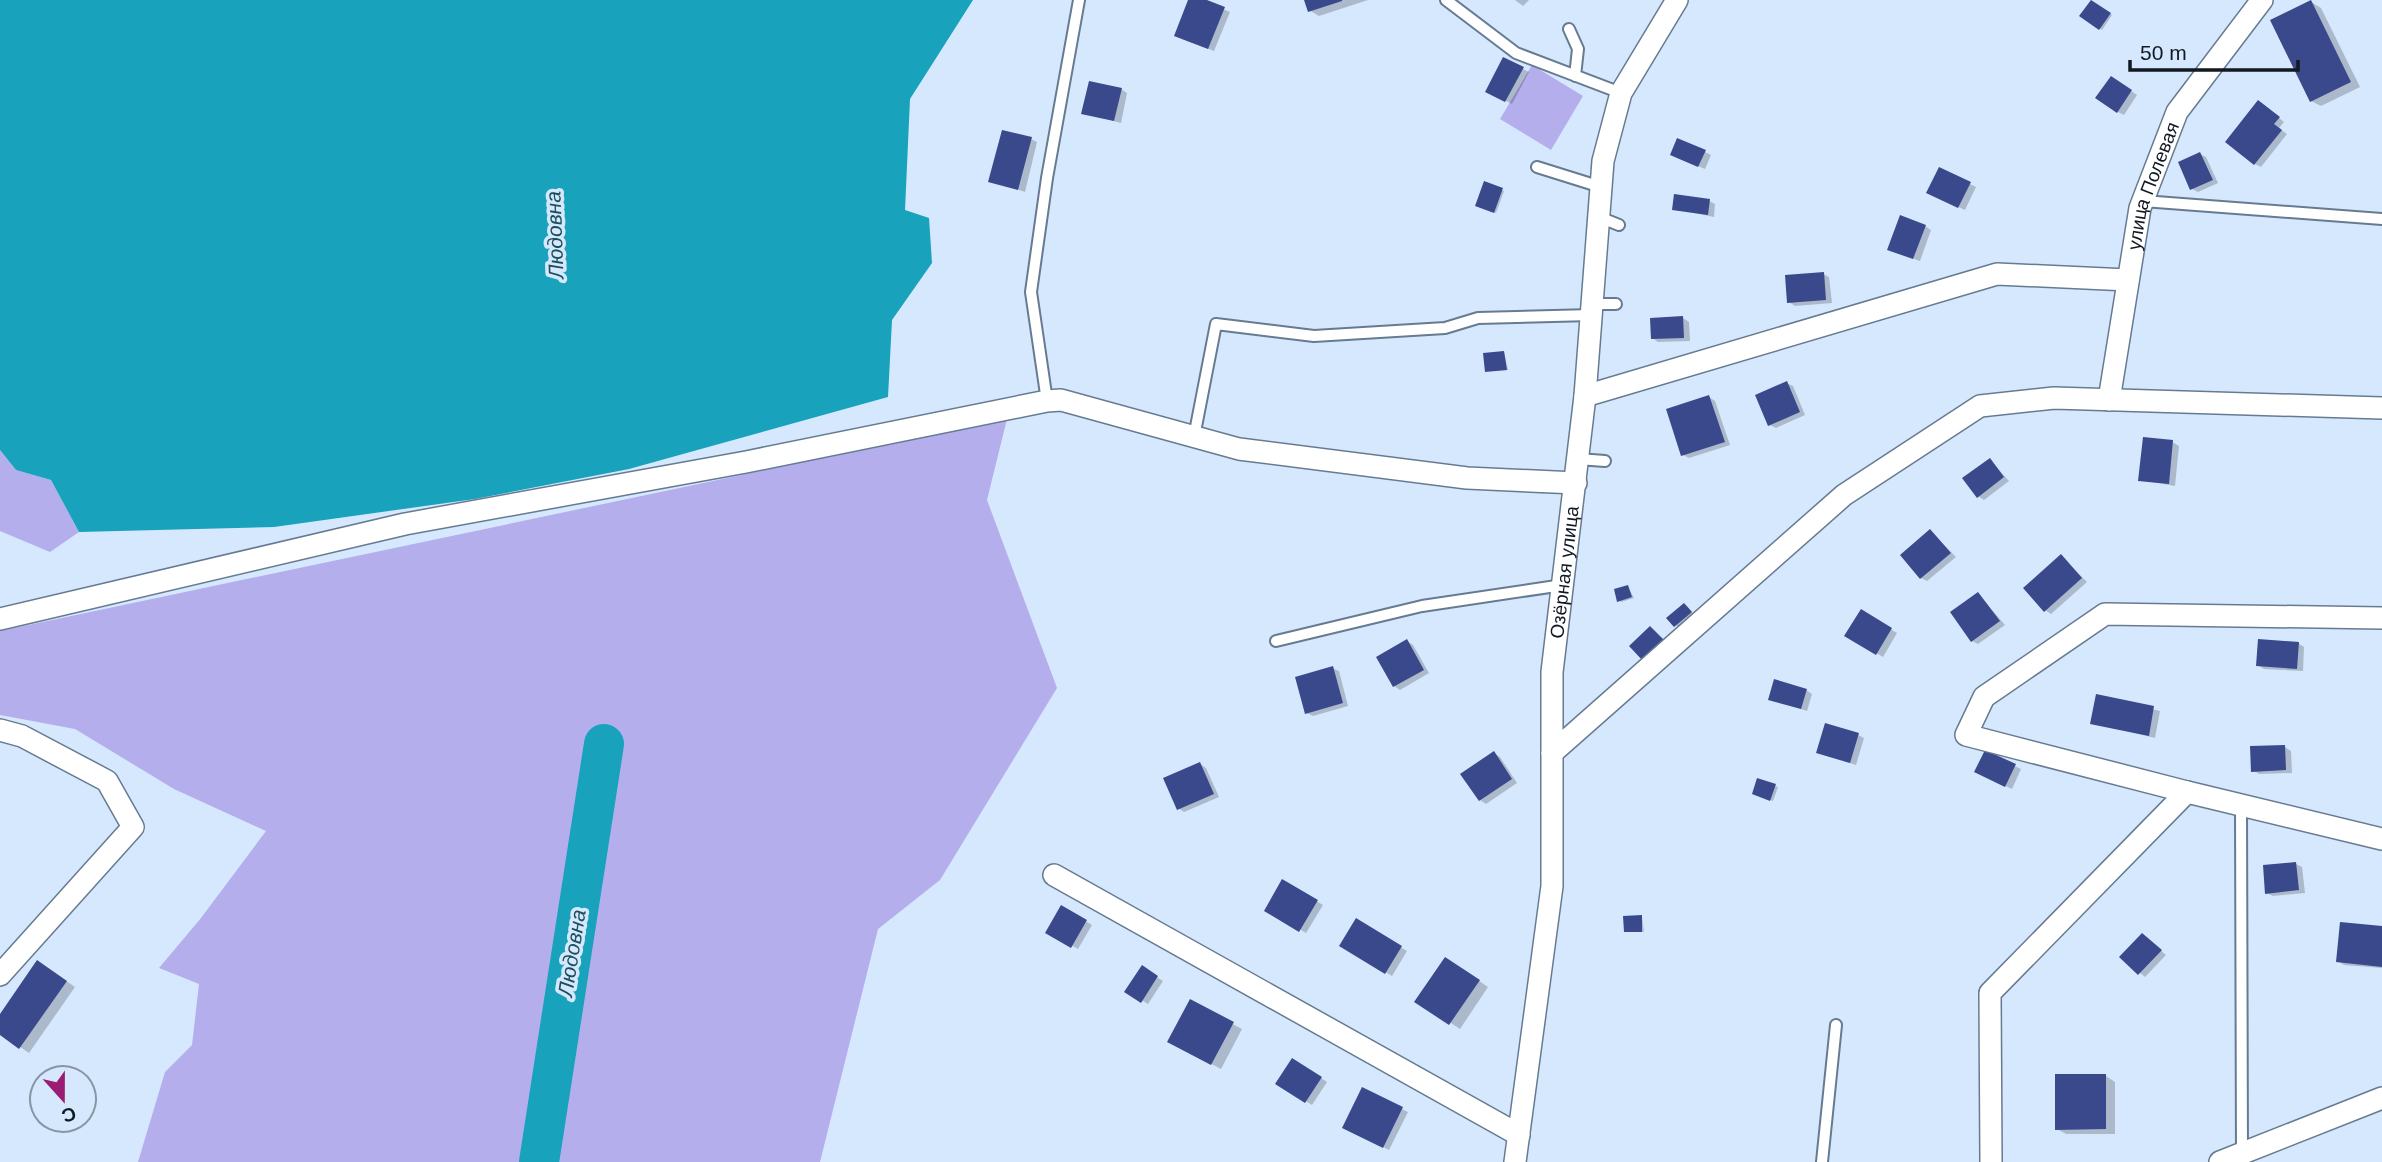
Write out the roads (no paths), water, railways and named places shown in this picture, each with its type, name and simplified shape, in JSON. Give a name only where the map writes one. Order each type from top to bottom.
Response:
[{"type":"street","name":"Озёрная улица","points":[[1515,1162],[1552,886],[1552,672],[1586,396],[1592,309],[1609,221],[1601,187],[1603,160],[1621,93],[1677,0]]},
{"type":"street","name":"улица Полевая","points":[[2109,400],[2143,201],[2177,112],[2262,0]]},
{"type":"street","points":[[1586,396],[1997,274],[2128,280]]},
{"type":"street","points":[[1552,753],[1844,495],[1980,406],[2054,398],[2382,408]]},
{"type":"street","points":[[0,619],[405,524],[746,462],[1046,401],[1061,400],[1239,449],[1467,478],[1576,483]]},
{"type":"street","points":[[2382,618],[2105,614],[1984,696],[1966,735],[2241,806],[2382,839]]},
{"type":"street","points":[[0,730],[22,736],[107,781],[133,827],[0,975]]},
{"type":"street","points":[[1991,1162],[1990,993],[2187,792]]},
{"type":"street","points":[[1054,875],[1519,1135]]},
{"type":"street","points":[[2220,1162],[2242,1156],[2382,1098]]},
{"type":"lane","points":[[1046,401],[1031,292],[1047,178],[1079,0]]},
{"type":"lane","points":[[1446,0],[1516,53],[1621,93]]},
{"type":"lane","points":[[1569,29],[1578,49],[1575,76]]},
{"type":"lane","points":[[1537,167],[1601,187]]},
{"type":"lane","points":[[2143,201],[2382,219]]},
{"type":"lane","points":[[1194,437],[1216,324],[1314,336],[1445,328],[1478,317],[1592,309],[1616,304]]},
{"type":"lane","points":[[1578,459],[1605,461]]},
{"type":"lane","points":[[1276,641],[1422,606],[1563,585]]},
{"type":"lane","points":[[2241,806],[2242,1156]]},
{"type":"lane","points":[[1822,1162],[1836,1025]]},
{"type":"water","points":[[0,0],[973,0],[910,99],[905,210],[929,218],[932,263],[892,320],[888,397],[629,469],[475,499],[274,527],[79,532],[51,480],[16,470],[0,450]]},
{"type":"waterway","name":"Людовна","points":[[539,1162],[604,744]]}]
